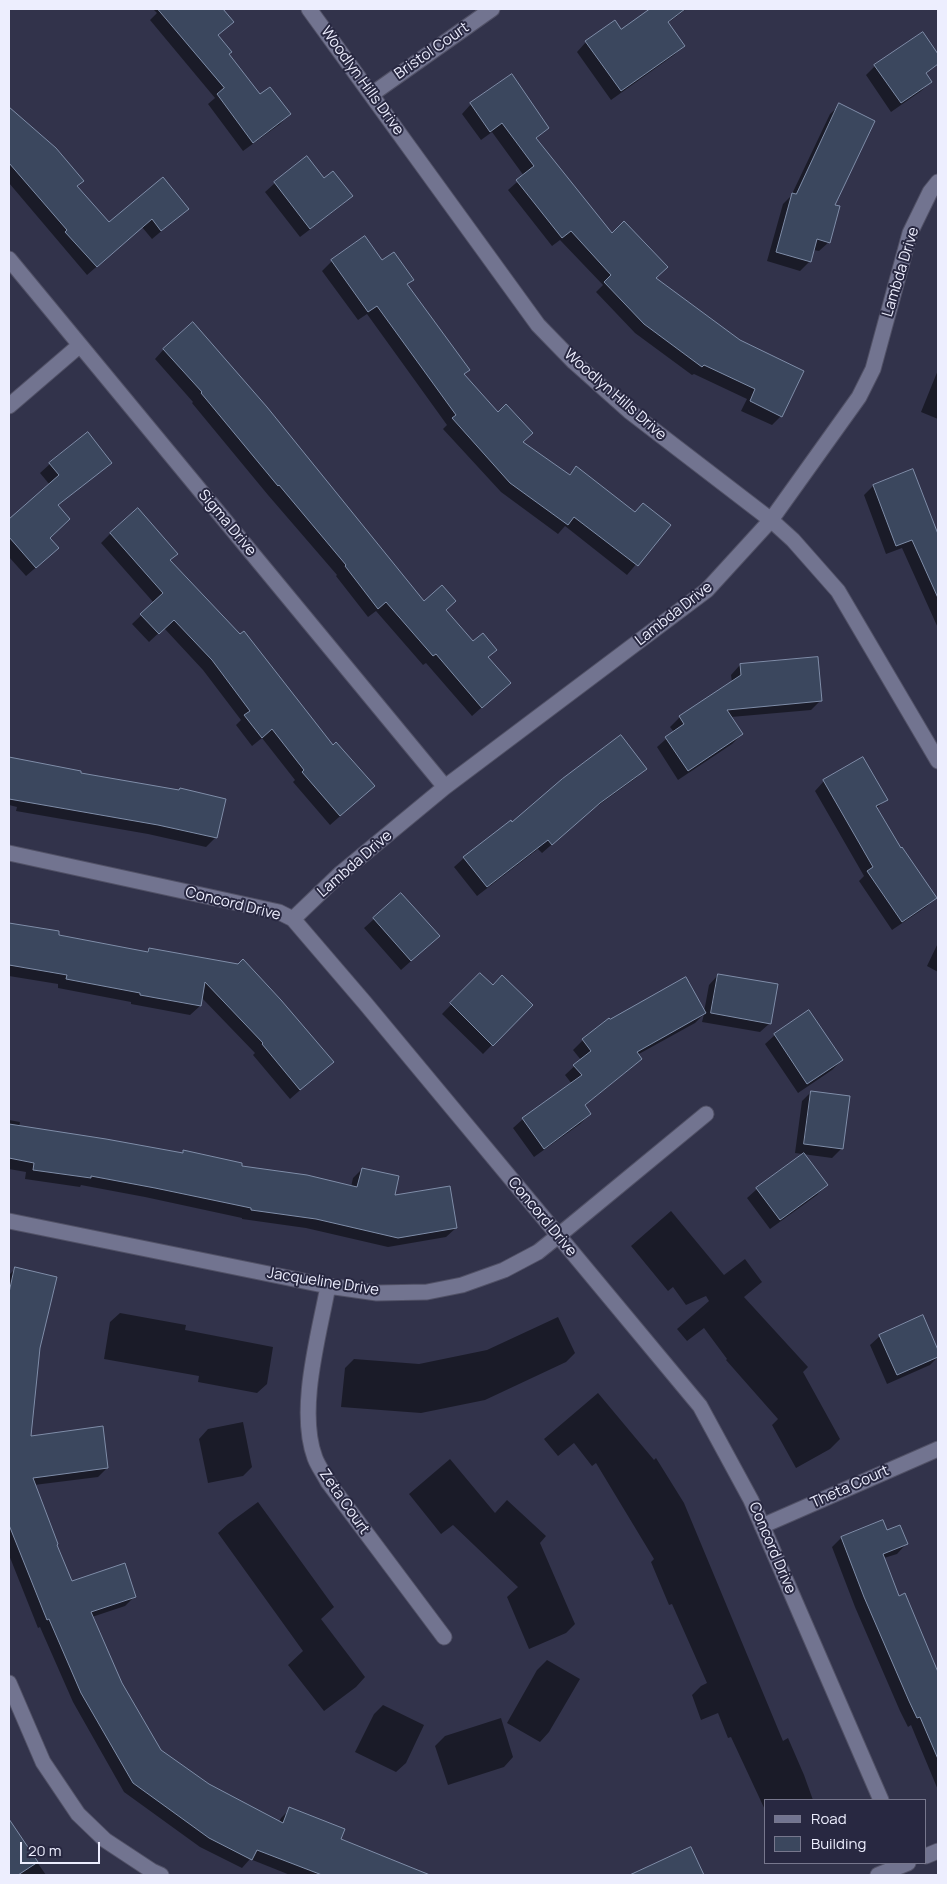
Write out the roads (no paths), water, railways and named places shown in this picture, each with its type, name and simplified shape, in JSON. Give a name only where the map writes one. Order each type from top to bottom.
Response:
[{"type":"street","name":"Woodlyn Hills Drive","points":[[309,9],[538,325],[574,362],[629,411],[771,520],[793,540],[838,591],[938,761]]},
{"type":"street","name":"Bristol Court","points":[[372,94],[492,9]]},
{"type":"street","name":"Lambda Drive","points":[[293,919],[341,873],[445,787],[707,590],[771,520],[859,397],[873,370],[910,233],[930,192],[938,182]]},
{"type":"street","name":"Sigma Drive","points":[[9,259],[445,787]]},
{"type":"street","points":[[9,406],[80,345]]},
{"type":"street","name":"Concord Drive","points":[[9,853],[279,912],[293,919],[700,1406],[751,1500],[881,1799]]},
{"type":"street","name":"Jacqueline Drive","points":[[9,1221],[328,1286],[386,1293],[427,1292],[462,1286],[504,1270],[538,1252],[706,1114]]},
{"type":"street","name":"Zeta Court","points":[[328,1286],[307,1399],[309,1430],[315,1457],[328,1482],[444,1637]]},
{"type":"street","name":"Theta Court","points":[[762,1526],[938,1449]]},
{"type":"street","points":[[9,1683],[43,1762],[78,1814],[105,1840],[161,1875]]},
{"type":"street","points":[[878,1875],[906,1864]]}]
